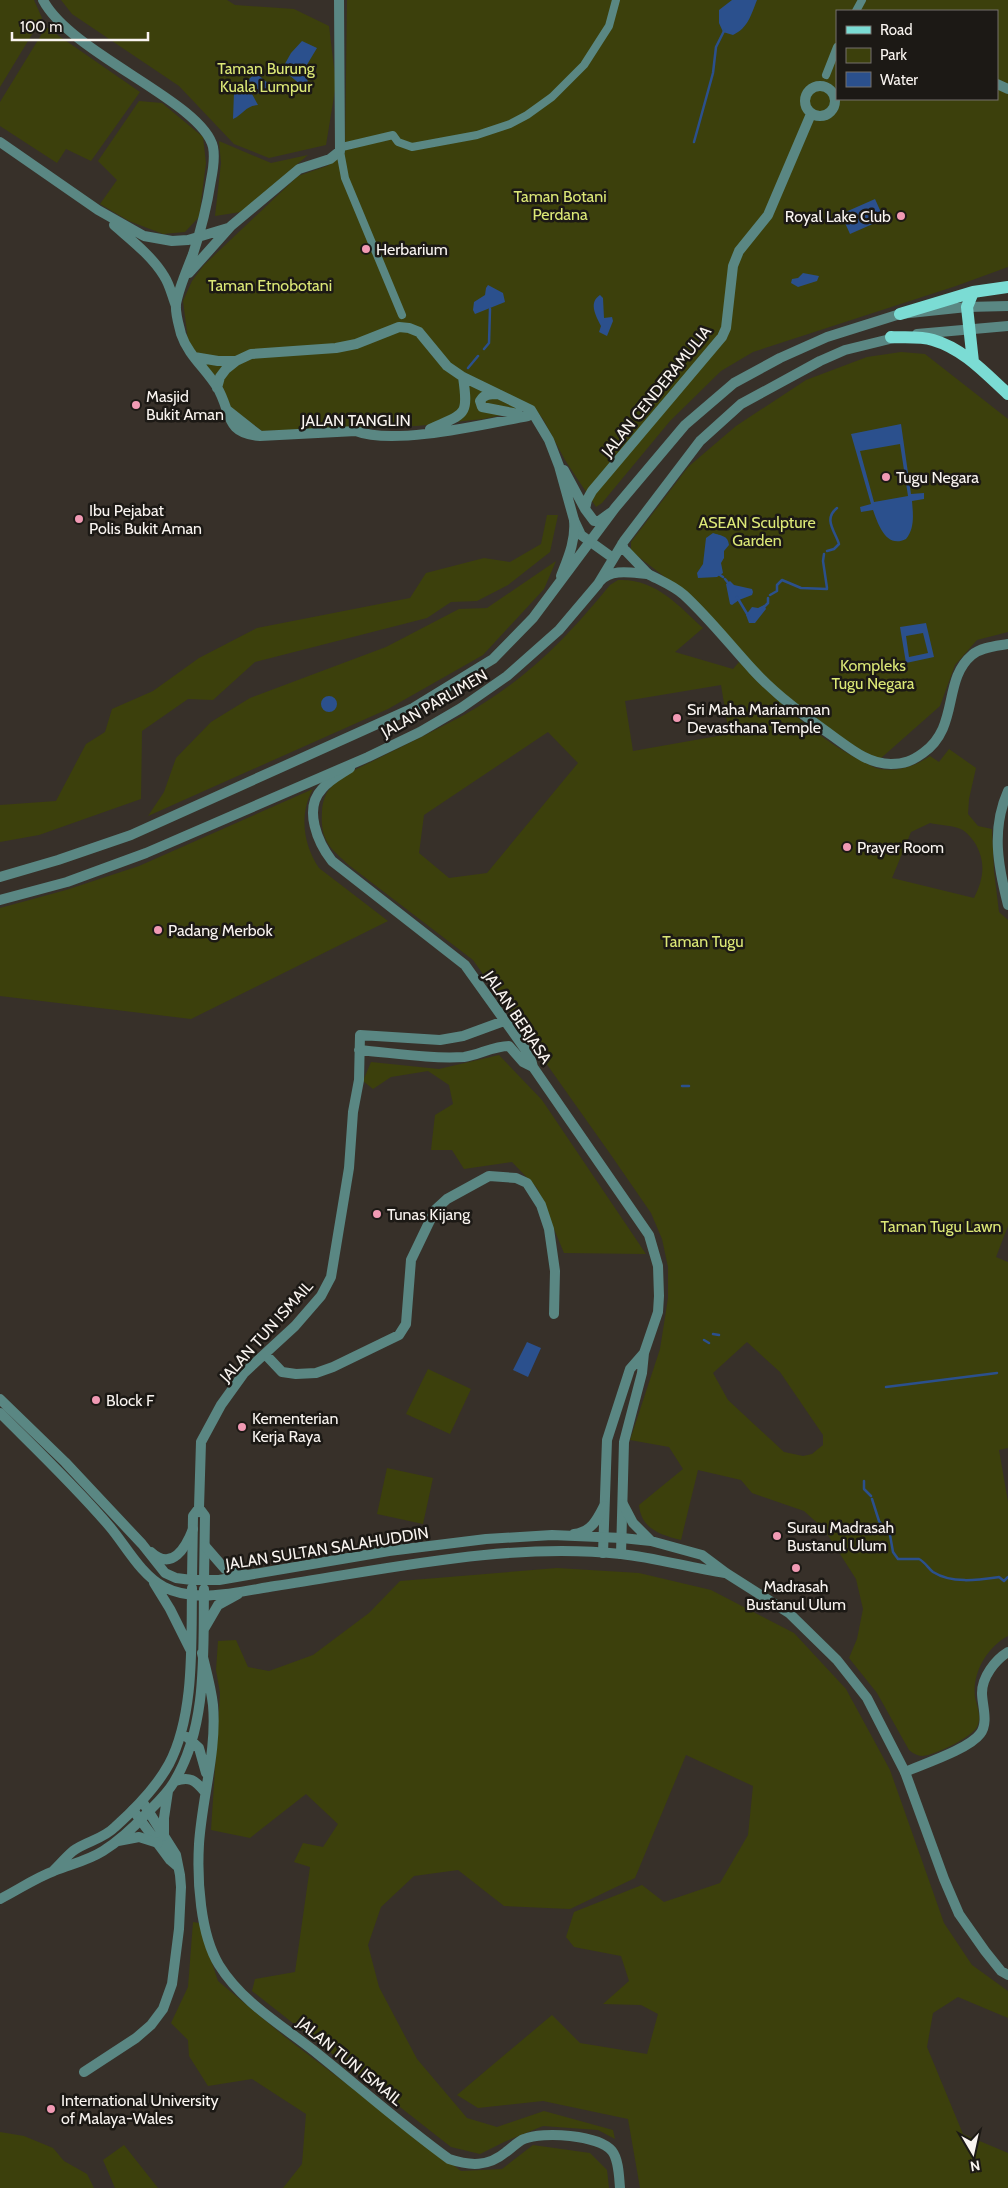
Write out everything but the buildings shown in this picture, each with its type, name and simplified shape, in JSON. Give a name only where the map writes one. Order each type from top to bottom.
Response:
[{"type":"main road","points":[[900,314],[973,292],[1008,287]]},
{"type":"main road","points":[[973,292],[967,307],[973,362]]},
{"type":"main road","points":[[891,337],[933,340],[973,362],[1008,394]]},
{"type":"street","name":"JALAN TANGLIN","points":[[43,0],[69,30],[109,61],[190,115],[207,131],[213,147],[214,165],[204,218],[176,306],[182,337],[217,388],[230,422],[238,431],[247,435],[260,436],[356,431],[369,436],[418,435],[532,416]]},
{"type":"street","points":[[340,0],[341,149],[345,178],[402,315]]},
{"type":"street","points":[[184,278],[231,226],[299,169],[330,159],[341,149],[393,135],[402,145],[412,147],[477,135],[510,124],[527,115],[552,97],[584,65],[609,26],[616,0]]},
{"type":"street","points":[[826,75],[836,50]]},
{"type":"street","points":[[836,97],[827,88],[819,86],[811,89],[806,95],[805,104],[811,114],[824,115],[840,100]]},
{"type":"street","name":"JALAN CENDERAMULIA","points":[[585,509],[592,491],[722,337],[726,328],[733,266],[739,251],[768,216],[811,114]]},
{"type":"street","points":[[0,142],[98,210],[131,230],[157,240],[172,241],[198,238],[231,226]]},
{"type":"street","points":[[98,210],[159,268],[165,277],[176,306]]},
{"type":"street","name":"JALAN PARLIMEN","points":[[0,877],[58,860],[131,835],[413,708],[493,659],[533,618],[555,591],[615,508],[685,425],[734,383],[780,358],[827,337],[900,314],[967,307],[1008,306]]},
{"type":"street","name":"JALAN PARLIMEN","points":[[0,900],[67,882],[146,853],[368,757],[461,708],[507,676],[559,630],[598,584],[622,544],[700,441],[741,404],[820,360],[845,350],[891,337],[969,328],[1008,326]]},
{"type":"street","points":[[217,388],[223,373],[236,361],[251,354],[336,348],[356,344],[399,327],[419,332],[442,362],[463,377],[531,410],[532,416],[549,440],[559,466],[575,529],[569,555],[555,591]]},
{"type":"street","points":[[194,357],[218,361],[236,361]]},
{"type":"street","name":"JALAN TANGLIN","points":[[418,435],[459,415],[463,411],[467,401],[463,377]]},
{"type":"street","points":[[498,394],[487,394],[482,398],[480,402],[482,407],[495,411],[532,416]]},
{"type":"street","points":[[559,466],[564,470],[585,509],[594,521],[599,520],[615,508]]},
{"type":"street","points":[[573,488],[581,491],[592,491]]},
{"type":"street","points":[[574,520],[582,535],[613,558]]},
{"type":"street","points":[[622,544],[624,549],[648,574],[682,593],[709,619],[753,670],[801,713],[852,750],[882,764],[911,761],[928,749],[943,730],[957,674],[966,661],[974,653],[986,648],[1008,644]]},
{"type":"street","points":[[598,584],[604,578],[621,572],[648,574]]},
{"type":"street","name":"JALAN BERJASA","points":[[368,757],[320,790],[314,814],[319,842],[332,861],[465,965],[530,1056],[533,1068],[649,1235],[658,1266],[659,1296],[656,1319],[644,1353],[642,1374],[624,1442],[621,1554]]},
{"type":"street","points":[[1008,791],[1002,804],[997,837],[997,857],[1008,906]]},
{"type":"street","points":[[493,1048],[506,1035],[506,1024]]},
{"type":"street","name":"JALAN TUN ISMAIL","points":[[54,1871],[74,1850],[102,1838],[133,1810],[161,1778],[170,1762],[186,1714],[191,1650],[193,1516],[199,1508],[202,1442],[221,1405],[244,1372],[295,1326],[315,1303],[331,1277],[349,1168],[353,1112],[359,1080],[360,1035],[440,1040],[463,1036],[506,1024]]},
{"type":"street","points":[[360,1050],[382,1036]]},
{"type":"street","points":[[360,1050],[442,1058],[467,1056],[493,1048],[509,1046],[523,1062],[533,1068]]},
{"type":"street","points":[[264,1354],[282,1372],[296,1374],[316,1373],[333,1367],[399,1335],[406,1324],[411,1260],[435,1210],[447,1199],[489,1176],[516,1178],[527,1183],[541,1205],[549,1230],[555,1271],[554,1314]]},
{"type":"street","name":"JALAN BERJASA","points":[[603,1553],[607,1440],[630,1368],[644,1353]]},
{"type":"street","name":"JALAN SULTAN SALAHUDDIN","points":[[0,1399],[65,1462],[142,1544],[165,1572],[176,1578],[204,1581],[252,1576],[389,1552],[486,1539],[566,1535],[622,1538],[651,1542],[702,1555],[726,1573],[789,1613],[837,1660],[867,1698],[905,1772],[944,1879],[959,1914],[1001,1971],[1008,1975]]},
{"type":"street","name":"JALAN SULTAN SALAHUDDIN","points":[[0,1413],[109,1526],[149,1576],[162,1586],[180,1592],[204,1595],[245,1590],[488,1553],[621,1554],[726,1573]]},
{"type":"street","points":[[623,1504],[634,1523],[651,1542]]},
{"type":"street","points":[[566,1535],[582,1533],[594,1524],[604,1506]]},
{"type":"street","name":"JALAN TUN ISMAIL","points":[[118,1841],[141,1820],[175,1781],[193,1735],[199,1704],[204,1595],[205,1516],[199,1508]]},
{"type":"street","points":[[142,1544],[157,1558],[166,1559],[174,1557],[186,1546],[193,1528]]},
{"type":"street","points":[[205,1546],[225,1569],[252,1576]]},
{"type":"street","points":[[149,1576],[170,1609],[191,1650]]},
{"type":"street","points":[[203,1630],[218,1606],[226,1599],[245,1590]]},
{"type":"street","points":[[905,1772],[968,1744],[980,1734],[984,1725],[982,1690],[985,1680],[992,1666],[1008,1652]]},
{"type":"street","name":"JALAN TUN ISMAIL","points":[[202,1653],[213,1706],[212,1746],[205,1792],[199,1863],[204,1917],[210,1943],[218,1964],[234,1986],[252,2004],[289,2031],[449,2158],[473,2165],[487,2163],[501,2157],[522,2139],[532,2136],[580,2138],[604,2144],[613,2153],[620,2188]]},
{"type":"street","points":[[181,1730],[208,1738],[212,1746]]},
{"type":"street","name":"JALAN TUN ISMAIL","points":[[193,1735],[202,1754],[207,1780]]},
{"type":"street","points":[[175,1781],[187,1778],[193,1779],[205,1792]]},
{"type":"street","points":[[161,1839],[168,1790]]},
{"type":"street","points":[[142,1801],[149,1811],[161,1839]]},
{"type":"street","points":[[84,2072],[136,2038],[151,2025],[163,2009],[172,1984],[182,1887],[176,1855],[133,1810]]},
{"type":"street","points":[[0,1900],[54,1871],[86,1861],[118,1841],[139,1837],[161,1839]]},
{"type":"green space","points":[[0,0],[34,0],[42,18],[0,87]]},
{"type":"green space","name":"Taman Burung Kuala Lumpur","points":[[61,0],[227,0],[235,5],[294,9],[329,26],[336,84],[326,145],[269,158],[234,144],[179,86],[72,14]]},
{"type":"green space","name":"Taman Botani Perdana","points":[[347,0],[1008,0],[1008,267],[956,286],[753,352],[721,371],[670,421],[602,503],[596,507],[565,460],[543,419],[534,408],[483,419],[417,426],[262,431],[230,407],[221,382],[197,356],[188,340],[183,301],[192,281],[204,265],[298,176],[327,166],[345,153]]},
{"type":"green space","points":[[46,27],[140,92],[91,161],[66,149],[57,163],[0,126],[0,102]]},
{"type":"green space","points":[[139,101],[162,103],[203,137],[206,163],[199,217],[185,232],[163,234],[129,221],[100,204],[117,180],[98,161]]},
{"type":"green space","points":[[219,141],[271,163],[308,155],[241,212],[215,216],[221,163]]},
{"type":"green space","points":[[901,352],[925,354],[1008,419],[1008,632],[977,640],[955,665],[940,706],[880,759],[858,749],[804,711],[759,672],[683,591],[631,551],[631,542],[688,467],[736,426],[806,380],[867,357]]},
{"type":"green space","points":[[547,515],[558,515],[550,552],[508,585],[477,601],[451,602],[427,618],[255,662],[213,700],[188,699],[142,731],[141,799],[39,835],[0,842],[0,805],[56,801],[86,744],[105,732],[112,709],[153,691],[199,658],[257,628],[410,598],[426,573],[484,558],[510,562],[541,544]]},
{"type":"green space","points":[[556,561],[544,589],[483,655],[388,709],[148,816],[164,792],[176,758],[211,722],[250,698],[386,647],[459,609],[487,608]]},
{"type":"green space","name":"Taman Tugu","points":[[618,580],[643,583],[655,588],[675,602],[703,628],[675,652],[733,669],[739,662],[782,704],[812,729],[845,752],[871,766],[887,770],[900,769],[919,763],[930,756],[939,762],[949,749],[976,768],[969,799],[968,814],[978,826],[992,829],[994,871],[999,912],[1008,920],[1008,1226],[996,1257],[1008,1262],[1008,1448],[999,1450],[1008,1502],[1008,1636],[1000,1641],[988,1654],[979,1670],[975,1688],[979,1716],[977,1727],[968,1736],[929,1755],[919,1756],[909,1750],[877,1693],[849,1658],[857,1639],[863,1609],[856,1579],[824,1529],[804,1511],[752,1493],[741,1480],[698,1470],[681,1540],[653,1530],[644,1520],[639,1505],[683,1469],[669,1447],[630,1440],[660,1349],[668,1298],[668,1267],[662,1239],[651,1213],[473,960],[350,866],[332,849],[323,830],[322,812],[325,796],[338,780],[464,715],[507,687],[526,673],[561,641],[610,585]],"holes":[[[721,685],[729,734],[633,751],[625,701]],[[548,732],[578,763],[487,873],[449,878],[419,853],[424,815]],[[930,823],[958,828],[970,836],[979,850],[982,863],[982,877],[974,898],[892,878],[911,832]],[[747,1342],[780,1372],[823,1435],[823,1445],[812,1454],[803,1456],[784,1452],[728,1400],[713,1373]]]},
{"type":"green space","name":"Padang Merbok","points":[[313,789],[306,809],[305,829],[309,849],[319,868],[388,921],[191,1019],[0,996],[0,908],[66,890],[139,866]]},
{"type":"green space","points":[[499,1055],[542,1100],[646,1254],[564,1253],[537,1188],[512,1162],[464,1169],[452,1150],[431,1150],[435,1115],[453,1104],[449,1085],[428,1071],[391,1077],[373,1089],[363,1081],[371,1062],[439,1069]]},
{"type":"green space","points":[[428,1369],[471,1389],[450,1434],[406,1414]]},
{"type":"green space","points":[[387,1468],[433,1478],[423,1524],[377,1514]]},
{"type":"green space","points":[[557,1568],[639,1573],[711,1590],[794,1633],[846,1689],[890,1770],[944,1923],[972,1965],[1008,1991],[1008,2018],[958,1997],[933,2013],[927,2047],[963,2134],[1008,2153],[1008,2188],[640,2188],[628,2119],[543,2101],[478,2108],[457,2095],[552,2015],[580,2043],[647,2054],[658,2014],[641,2005],[603,2004],[629,1981],[621,1956],[574,1947],[566,1937],[574,1912],[642,1885],[664,1902],[720,1883],[748,1835],[753,1786],[686,1755],[635,1878],[570,1909],[504,1906],[458,1870],[414,1876],[381,1907],[368,1945],[379,1987],[417,2059],[467,2118],[497,2127],[544,2111],[613,2130],[615,2139],[598,2130],[543,2126],[480,2154],[451,2147],[252,1991],[255,1979],[295,1972],[310,1867],[294,1862],[303,1843],[323,1847],[338,1824],[306,1794],[250,1838],[211,1830],[220,1693],[216,1670],[218,1641],[236,1640],[248,1667],[269,1671],[313,1655],[369,1613],[400,1581]]},
{"type":"green space","points":[[193,1922],[199,1923],[218,1981],[285,2037],[461,2171],[502,2169],[533,2145],[590,2153],[607,2170],[609,2188],[283,2188],[302,2164],[306,2114],[252,2079],[208,2086],[189,2056],[188,2040],[171,2023],[188,1987]]},
{"type":"green space","points":[[0,2132],[24,2136],[53,2148],[64,2161],[87,2174],[94,2188],[0,2188]]},
{"type":"green space","points":[[124,2145],[158,2188],[115,2188],[103,2160]]},
{"type":"water","points":[[732,0],[757,0],[746,25],[733,35],[723,32],[719,23],[719,10]]},
{"type":"water","points":[[302,41],[317,48],[305,68],[308,83],[302,86],[282,69],[291,53]]},
{"type":"water","points":[[256,73],[277,91],[252,94],[258,105],[250,107],[233,119],[234,92]]},
{"type":"water","points":[[875,199],[884,219],[850,234],[841,214]]},
{"type":"water","points":[[803,273],[819,276],[817,281],[798,287],[791,283],[792,279],[798,278]]},
{"type":"water","points":[[488,285],[503,293],[505,302],[475,314],[473,310],[474,302],[485,295]]},
{"type":"water","points":[[600,295],[603,298],[604,318],[612,317],[613,321],[607,336],[599,332],[601,326],[594,310],[594,302]]},
{"type":"water","points":[[901,424],[911,494],[924,493],[924,499],[912,501],[912,526],[906,539],[893,541],[888,538],[880,528],[873,510],[861,512],[860,507],[871,504],[851,434]],"holes":[[[900,444],[908,496],[874,502],[860,451]]]},
{"type":"water","points":[[713,533],[724,536],[729,545],[724,551],[724,558],[721,563],[723,573],[717,577],[698,578],[697,573],[703,564],[706,538]]},
{"type":"water","points":[[730,581],[734,585],[752,589],[752,595],[732,605],[730,604],[726,584]]},
{"type":"water","points":[[764,605],[766,609],[755,623],[749,623],[746,615],[752,607],[758,608]]},
{"type":"water","points":[[926,623],[934,657],[906,663],[900,627]],"holes":[[[923,633],[928,653],[909,657],[906,636]]]},
{"type":"water","points":[[329,696],[337,704],[329,712],[321,704]]},
{"type":"water","points":[[527,1342],[541,1348],[528,1377],[513,1370]]},
{"type":"waterway","points":[[694,142],[713,73],[716,47],[724,31]]},
{"type":"waterway","points":[[484,349],[489,343],[490,309]]},
{"type":"waterway","points":[[468,368],[478,356]]},
{"type":"waterway","points":[[827,551],[834,549],[839,544],[830,521],[833,512],[837,508]]},
{"type":"waterway","points":[[824,554],[823,561],[827,588]]},
{"type":"waterway","points":[[725,579],[729,584]]},
{"type":"waterway","points":[[770,595],[777,591],[777,585],[782,580],[801,588],[827,589]]},
{"type":"waterway","points":[[737,597],[749,617]]},
{"type":"waterway","points":[[763,608],[768,603],[768,598]]},
{"type":"waterway","points":[[682,1086],[689,1086]]},
{"type":"waterway","points":[[713,1334],[719,1335]]},
{"type":"waterway","points":[[704,1340],[709,1343]]},
{"type":"waterway","points":[[886,1387],[997,1373]]},
{"type":"waterway","points":[[864,1481],[864,1489],[871,1496]]},
{"type":"waterway","points":[[872,1499],[879,1521],[890,1535],[893,1552],[898,1559],[919,1559],[940,1576],[957,1580],[999,1577],[1004,1581],[1008,1577]]},
{"type":"place","name":"Royal Lake Club","points":[[901,216]]},
{"type":"place","name":"Herbarium","points":[[366,249]]},
{"type":"place","name":"Masjid Bukit Aman","points":[[136,405]]},
{"type":"place","name":"Tugu Negara","points":[[886,477]]},
{"type":"place","name":"Ibu Pejabat Polis Bukit Aman","points":[[79,519]]},
{"type":"place","name":"Sri Maha Mariamman Devasthana Temple","points":[[677,718]]},
{"type":"place","name":"Prayer Room","points":[[847,847]]},
{"type":"place","name":"Padang Merbok","points":[[158,930]]},
{"type":"place","name":"Tunas Kijang","points":[[377,1214]]},
{"type":"place","name":"Block F","points":[[96,1400]]},
{"type":"place","name":"Kementerian Kerja Raya","points":[[242,1427]]},
{"type":"place","name":"Surau Madrasah Bustanul Ulum","points":[[777,1536]]},
{"type":"place","name":"Madrasah Bustanul Ulum","points":[[796,1568]]},
{"type":"place","name":"International University of Malaya-Wales","points":[[51,2109]]},
{"type":"park label","name":"Taman Etnobotani","points":[[270,285]]},
{"type":"park label","name":"ASEAN Sculpture Garden","points":[[757,531]]},
{"type":"park label","name":"Kompleks Tugu Negara","points":[[873,674]]},
{"type":"park label","name":"Taman Tugu Lawn","points":[[941,1226]]}]
